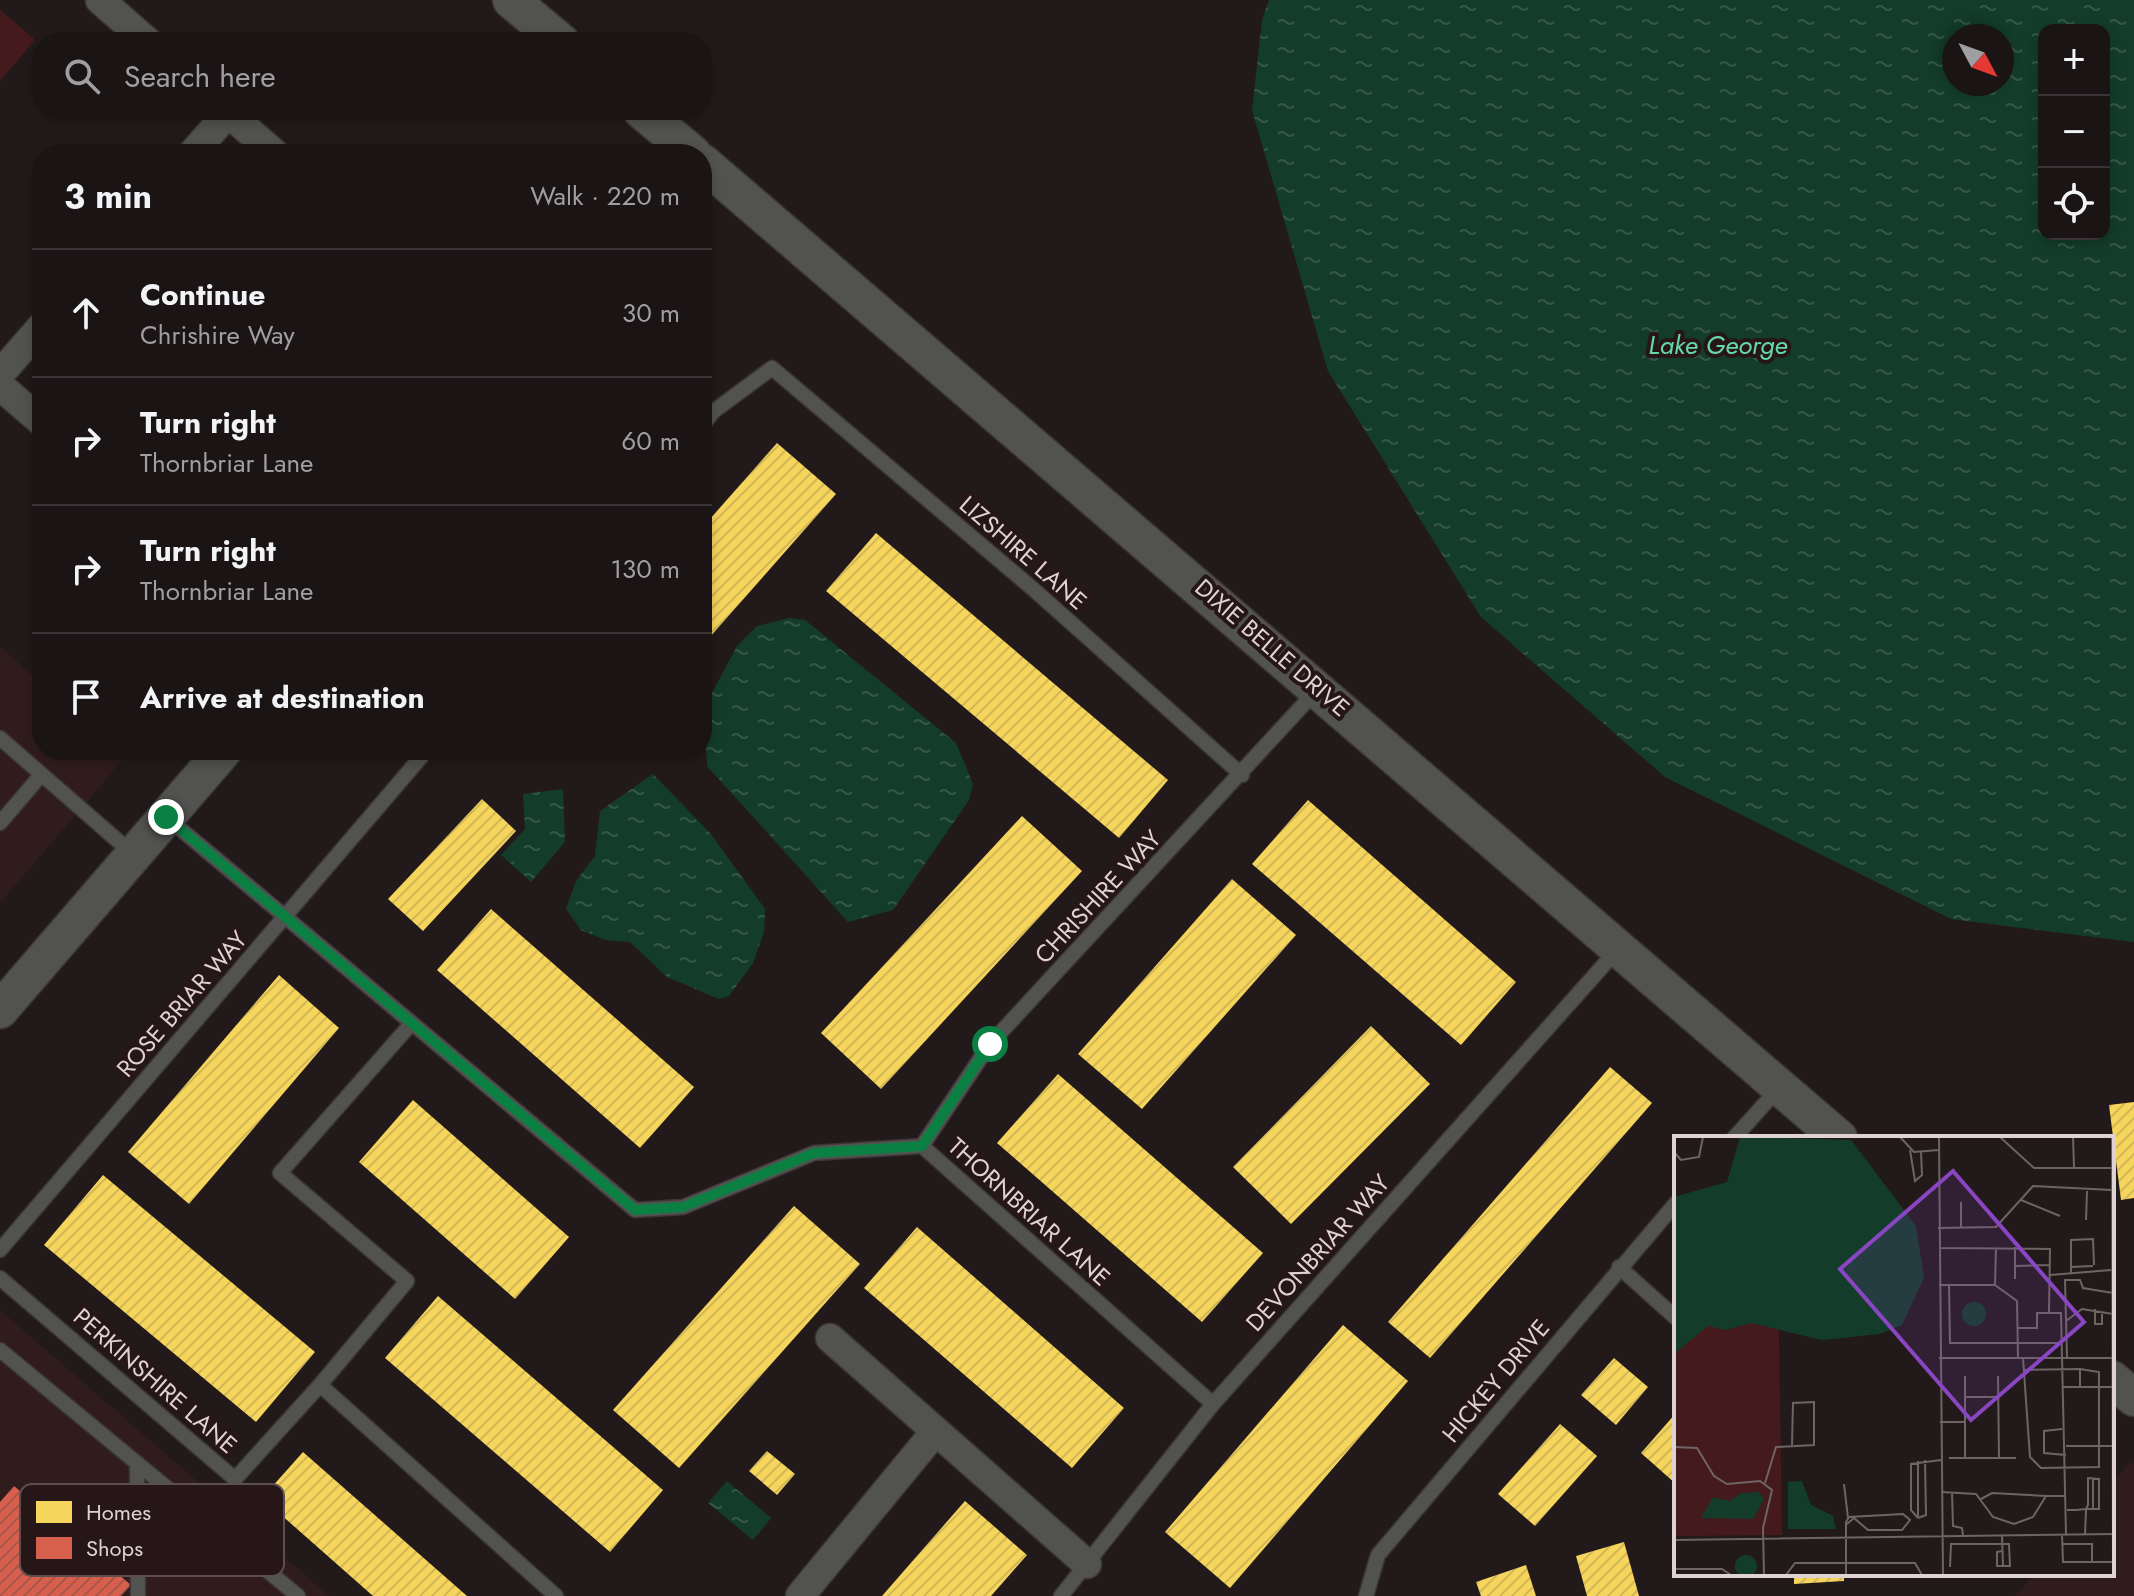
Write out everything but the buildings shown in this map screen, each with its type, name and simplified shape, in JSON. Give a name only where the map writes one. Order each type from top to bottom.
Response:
[{"type":"street","points":[[100,0],[137,32]]},
{"type":"street","points":[[511,0],[549,32]]},
{"type":"street","points":[[200,144],[220,120]]},
{"type":"street","points":[[235,120],[263,144]]},
{"type":"street","points":[[653,120],[681,144]]},
{"type":"street","name":"DIXIE BELLE DRIVE","points":[[712,182],[1318,688],[1837,1136]]},
{"type":"street","points":[[0,374],[32,337]]},
{"type":"street","points":[[0,386],[32,413]]},
{"type":"street","points":[[0,1010],[215,760]]},
{"type":"street","points":[[830,1338],[934,1433],[1087,1564]]},
{"type":"street","points":[[2114,1381],[2134,1398]]},
{"type":"street","points":[[800,1596],[934,1433]]},
{"type":"lane","name":"LIZSHIRE LANE","points":[[712,414],[772,368],[1032,588],[1242,775]]},
{"type":"lane","name":"CHRISHIRE WAY","points":[[922,1146],[990,1044],[1242,775],[1318,688]]},
{"type":"lane","points":[[0,738],[133,854]]},
{"type":"lane","name":"ROSE BRIAR WAY","points":[[0,1250],[418,760]]},
{"type":"lane","points":[[0,823],[41,775]]},
{"type":"lane","name":"THORNBRIAR LANE","points":[[166,817],[635,1210],[683,1207],[814,1153],[922,1146],[1213,1404]]},
{"type":"lane","name":"DEVONBRIAR WAY","points":[[1061,1596],[1213,1404],[1619,949]]},
{"type":"lane","points":[[411,1024],[280,1173],[407,1281],[320,1385],[556,1596]]},
{"type":"lane","points":[[1736,1136],[1780,1086]]},
{"type":"lane","name":"HICKEY DRIVE","points":[[1366,1596],[1378,1555],[1674,1205]]},
{"type":"lane","points":[[1619,1267],[1674,1316]]},
{"type":"lane","name":"PERKINSHIRE LANE","points":[[0,1278],[235,1479],[320,1385]]},
{"type":"lane","points":[[0,1350],[161,1484]]},
{"type":"lane","points":[[137,1464],[137,1484]]},
{"type":"lane","points":[[138,1576],[138,1596]]},
{"type":"lane","points":[[274,1576],[298,1596]]},
{"type":"shaded area","points":[[0,10],[32,37],[32,44],[0,81]]},
{"type":"shaded area","points":[[0,647],[32,675],[32,760],[122,760],[0,903]]},
{"type":"shaded area","points":[[0,1310],[200,1484],[20,1484],[20,1576],[284,1576],[284,1557],[329,1596],[0,1596]]},
{"type":"shaded area","points":[[2131,1461],[2134,1464],[2134,1596],[2015,1596],[2032,1576],[2114,1576],[2114,1481]]},
{"type":"water","name":"Lake George","points":[[1269,0],[2134,0],[2134,942],[1951,919],[1665,777],[1481,617],[1328,371],[1252,110],[1262,20]]},
{"type":"water","points":[[790,618],[805,620],[956,743],[973,784],[969,800],[893,910],[848,922],[707,766],[707,760],[712,760],[712,693],[737,646],[757,626]]},
{"type":"water","points":[[653,774],[710,833],[765,909],[764,932],[753,963],[729,996],[719,999],[667,977],[630,942],[605,940],[581,930],[566,909],[576,881],[595,856],[600,811]]},
{"type":"water","points":[[563,789],[565,842],[531,882],[501,855],[525,829],[523,794]]},
{"type":"water","points":[[727,1481],[771,1518],[753,1540],[708,1503]]},
{"type":"route","points":[[166,817],[635,1210],[683,1207],[814,1153],[922,1146],[990,1044]]}]
